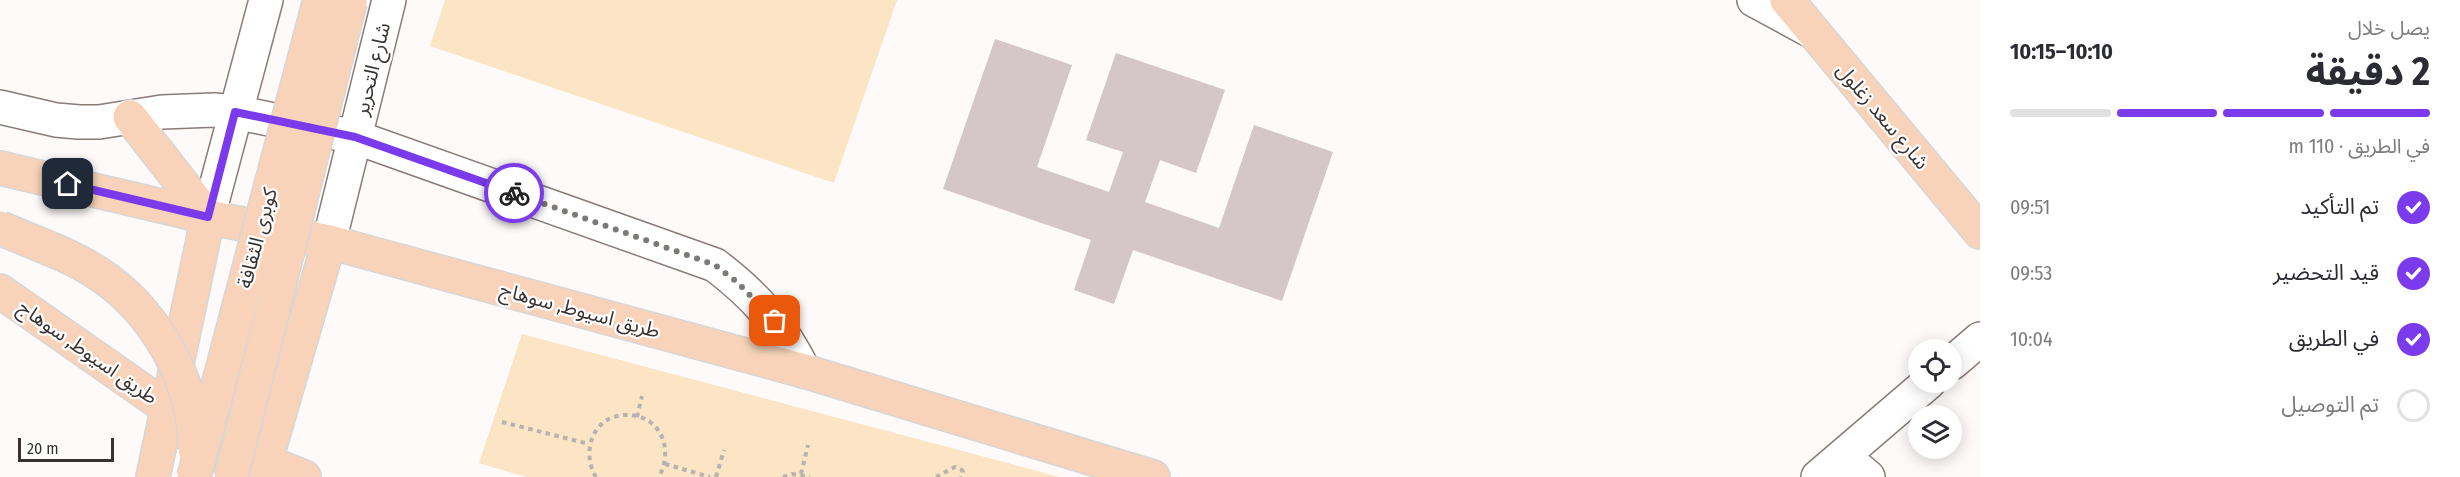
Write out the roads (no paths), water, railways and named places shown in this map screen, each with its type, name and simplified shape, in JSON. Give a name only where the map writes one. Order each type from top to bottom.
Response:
[{"type":"main road","name":"شارع سعد زغلول","points":[[1787,0],[1980,231]]},
{"type":"main road","name":"كوبرى الثقافة","points":[[194,477],[340,1]]},
{"type":"main road","name":"كوبرى الثقافة","points":[[231,477],[340,1]]},
{"type":"main road","points":[[130,117],[208,217],[153,477]]},
{"type":"main road","name":"طريق اسيوط, سوهاج","points":[[0,168],[208,217],[328,242],[804,371],[1153,477]]},
{"type":"main road","points":[[0,228],[73,259],[96,272],[137,306],[156,330],[172,356],[192,414],[195,445],[194,477]]},
{"type":"main road","points":[[263,470],[328,242]]},
{"type":"main road","name":"طريق اسيوط, سوهاج","points":[[0,291],[166,407],[263,470],[304,477]]},
{"type":"street","points":[[208,217],[266,0]]},
{"type":"street","name":"شارع التحرير","points":[[328,242],[389,0]]},
{"type":"street","points":[[1754,0],[1814,33]]},
{"type":"street","points":[[0,107],[21,114],[67,121],[99,122],[194,110],[235,112],[355,137],[715,265],[750,294],[775,321],[804,371]]},
{"type":"street","points":[[1962,354],[1980,339]]},
{"type":"street","points":[[1818,477],[1916,393]]},
{"type":"street","points":[[1843,456],[1868,477]]}]
